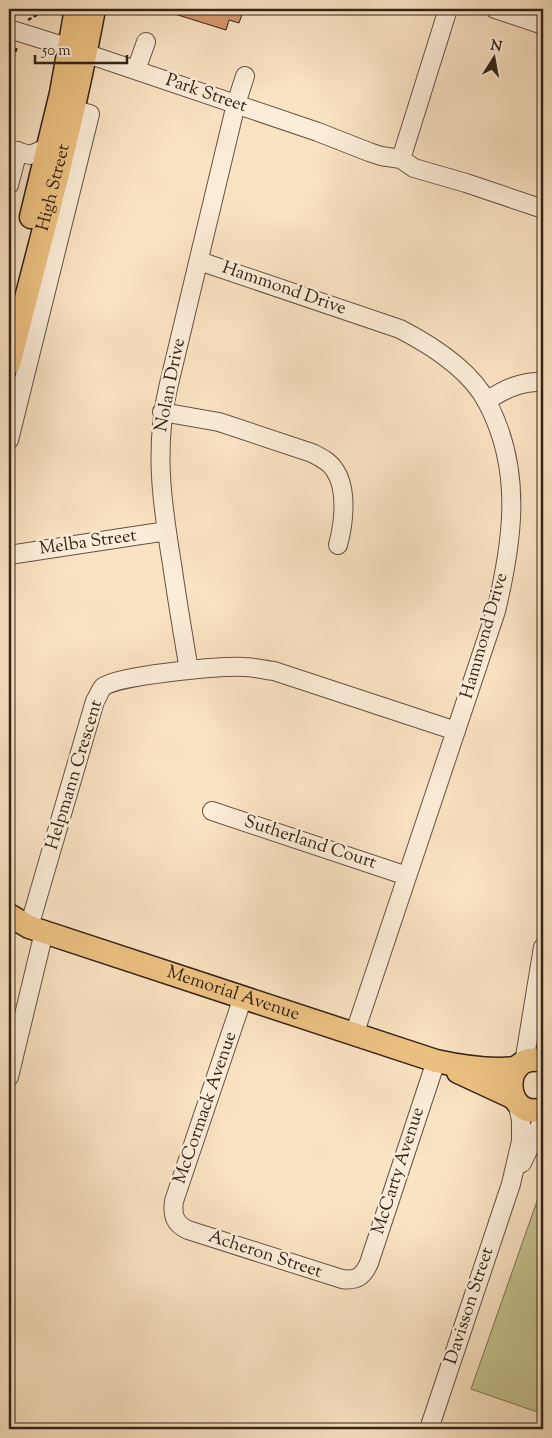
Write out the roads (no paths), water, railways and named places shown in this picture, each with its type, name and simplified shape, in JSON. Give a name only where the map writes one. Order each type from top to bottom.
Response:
[{"type":"main road","name":"High Street","points":[[9,364],[73,110],[78,51],[76,9]]},
{"type":"main road","name":"High Street","points":[[9,302],[49,147],[78,51],[94,9]]},
{"type":"main road","name":"Memorial Avenue","points":[[9,914],[28,928],[436,1061],[466,1068],[500,1069],[528,1064]]},
{"type":"main road","name":"Memorial Avenue","points":[[436,1061],[515,1100],[523,1107],[531,1110],[543,1109]]},
{"type":"main road","points":[[515,1100],[510,1082],[513,1074],[528,1064]]},
{"type":"street","points":[[398,154],[448,9]]},
{"type":"street","points":[[495,9],[543,25]]},
{"type":"street","name":"Park Street","points":[[9,29],[236,104],[381,156],[398,154],[414,168],[543,209]]},
{"type":"street","points":[[136,70],[146,42]]},
{"type":"street","name":"Nolan Drive","points":[[189,670],[167,531],[159,458],[162,412],[236,104],[245,76]]},
{"type":"street","points":[[9,440],[90,114],[73,110]]},
{"type":"street","points":[[9,185],[13,150],[30,155],[49,147]]},
{"type":"street","name":"Hammond Drive","points":[[199,261],[400,328],[426,342],[456,365],[486,401],[500,433],[511,476],[512,495],[509,545],[496,611],[354,1035]]},
{"type":"street","points":[[486,401],[502,390],[516,384],[543,382]]},
{"type":"street","points":[[162,412],[235,426],[312,453],[323,459],[334,468],[342,491],[343,525],[338,545]]},
{"type":"street","name":"Melba Street","points":[[9,555],[167,531]]},
{"type":"street","name":"Helpmann Crescent","points":[[9,1077],[28,928],[95,701],[102,688],[115,681],[189,670],[246,667],[274,671],[456,731]]},
{"type":"street","name":"Sutherland Court","points":[[212,811],[407,876]]},
{"type":"street","points":[[528,1064],[543,947]]},
{"type":"street","points":[[537,983],[543,1020]]},
{"type":"street","name":"McCormack Avenue","points":[[175,1219],[174,1202],[243,998]]},
{"type":"street","name":"McCarty Avenue","points":[[358,1278],[365,1271],[369,1263],[436,1061]]},
{"type":"street","name":"Davisson Street","points":[[429,1429],[511,1184],[521,1141],[521,1120],[515,1100]]},
{"type":"street","name":"Davisson Street","points":[[511,1184],[543,1119]]},
{"type":"street","name":"Acheron Street","points":[[175,1219],[180,1227],[198,1234],[342,1279],[351,1280],[358,1278]]}]
